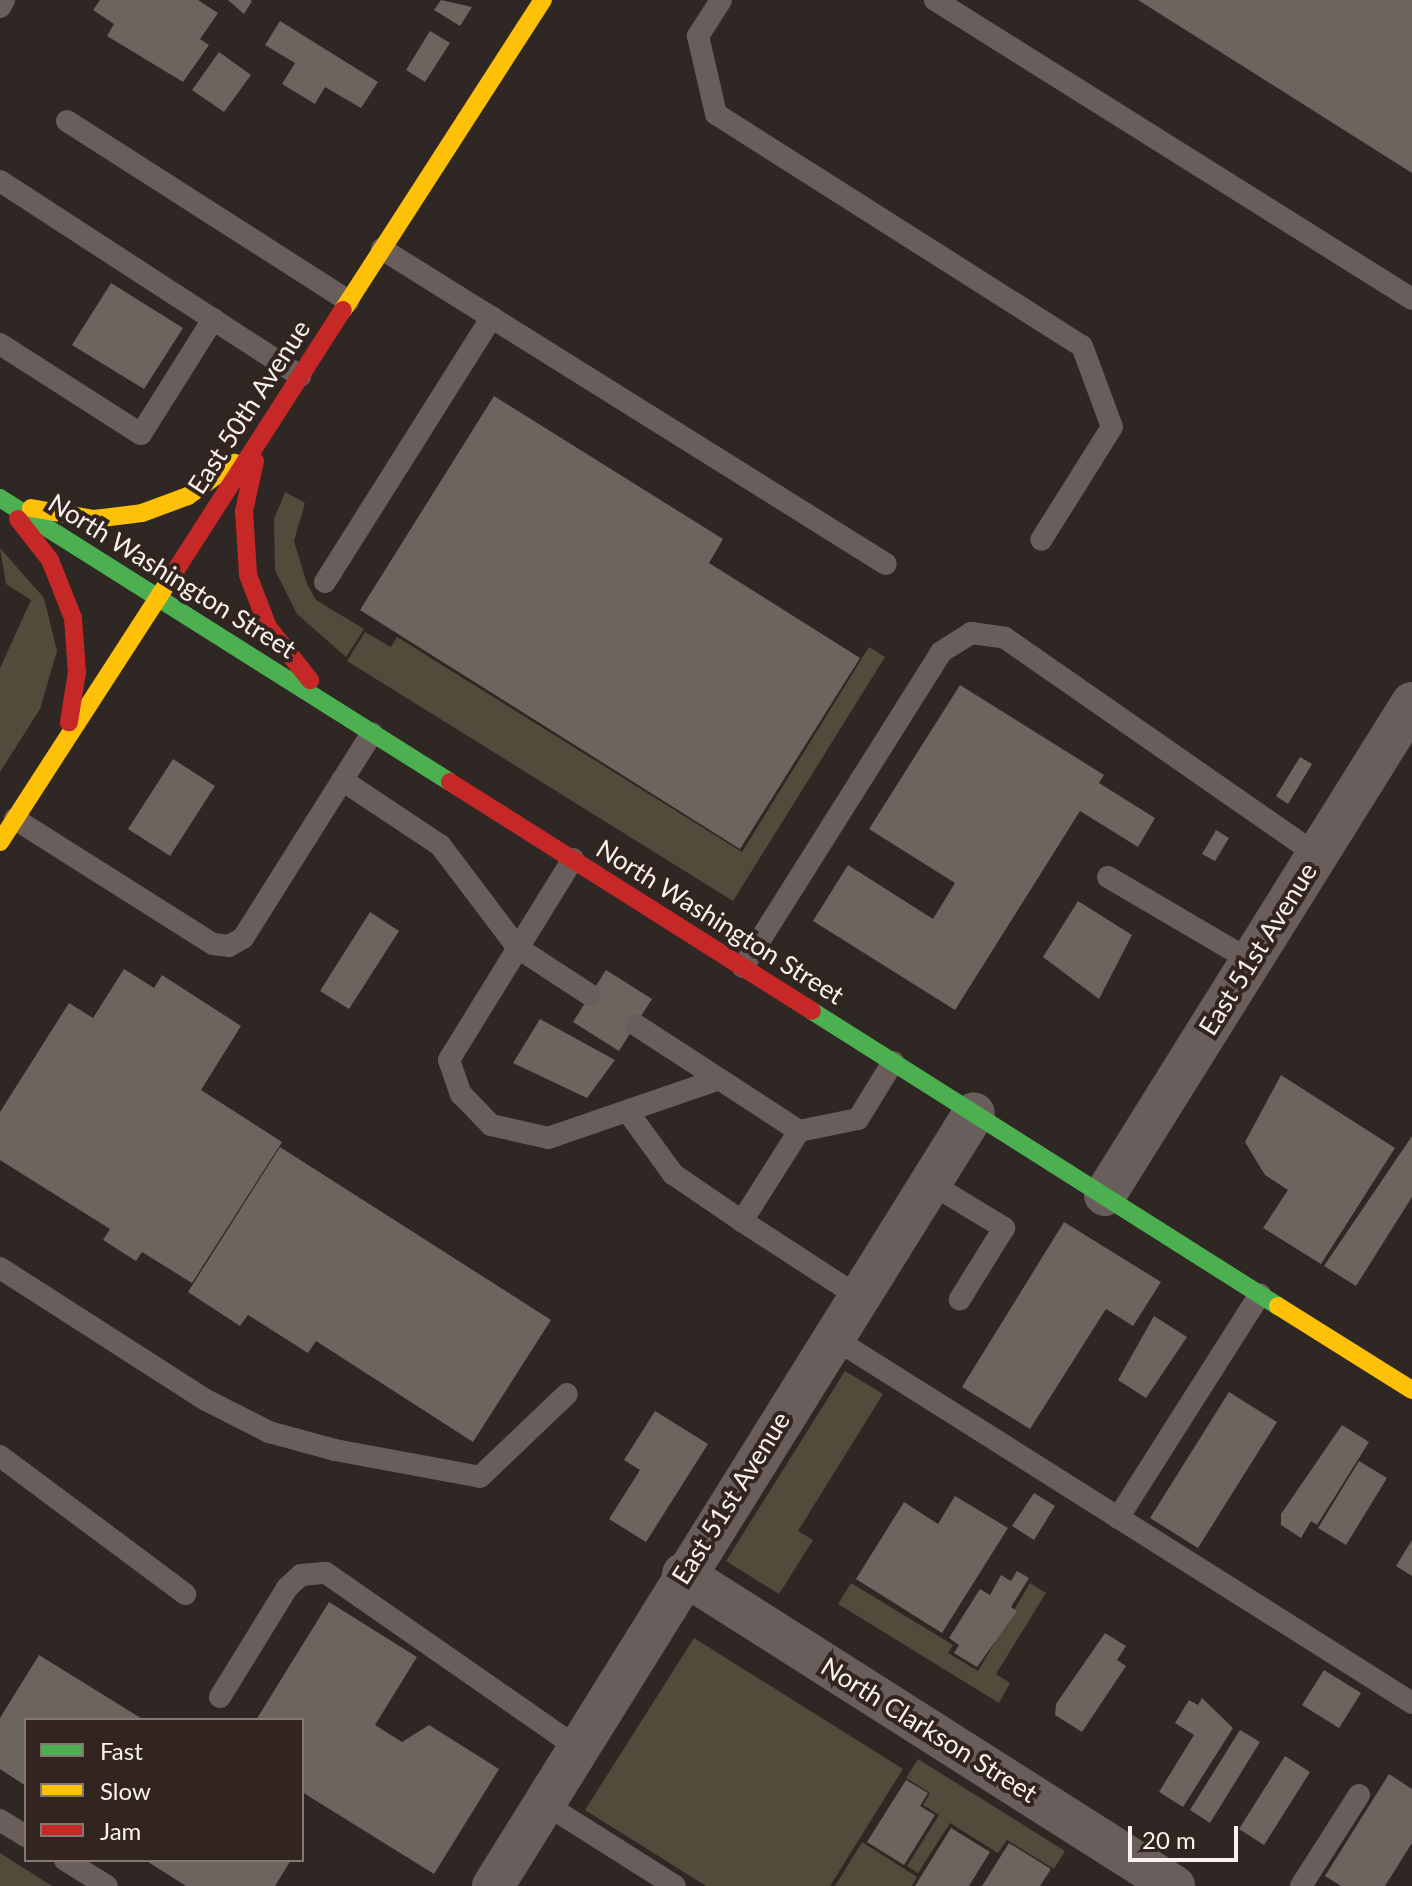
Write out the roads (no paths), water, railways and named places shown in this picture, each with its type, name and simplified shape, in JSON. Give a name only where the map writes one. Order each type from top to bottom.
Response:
[{"type":"main road","name":"East 50th Avenue","points":[[0,842],[543,0]]},
{"type":"main road","points":[[0,499],[69,517],[142,513],[209,484],[264,432]]},
{"type":"main road","points":[[264,432],[244,511],[248,575],[280,647],[348,718]]},
{"type":"main road","points":[[0,499],[50,560],[74,625],[75,695],[48,768]]},
{"type":"main road","name":"North Washington Street","points":[[0,499],[1412,1390]]},
{"type":"street","name":"East 51st Avenue","points":[[1105,1195],[1412,703]]},
{"type":"street","name":"East 51st Avenue","points":[[493,1886],[575,1746],[974,1113]]},
{"type":"street","name":"North Clarkson Street","points":[[683,1574],[1174,1886]]},
{"type":"lane","points":[[0,7],[4,0]]},
{"type":"lane","points":[[721,0],[698,36],[716,114],[1082,346],[1112,427],[1041,540]]},
{"type":"lane","points":[[935,0],[1412,299]]},
{"type":"lane","points":[[67,121],[348,301]]},
{"type":"lane","points":[[0,181],[300,376]]},
{"type":"lane","points":[[382,249],[886,564]]},
{"type":"lane","points":[[325,582],[492,317]]},
{"type":"lane","points":[[0,344],[141,434],[213,319]]},
{"type":"lane","points":[[743,967],[941,652],[971,633],[1005,638],[1317,855]]},
{"type":"lane","points":[[15,819],[213,944],[229,946],[243,938],[372,733]]},
{"type":"lane","points":[[342,780],[440,845],[518,948],[590,995]]},
{"type":"lane","points":[[573,859],[449,1060],[461,1094],[491,1125],[519,1137],[548,1138],[719,1079]]},
{"type":"lane","points":[[1108,877],[1251,961]]},
{"type":"lane","points":[[636,1025],[799,1131],[858,1119],[893,1062]]},
{"type":"lane","points":[[628,1112],[673,1174],[859,1297]]},
{"type":"lane","points":[[742,1221],[799,1131]]},
{"type":"lane","points":[[930,1183],[1004,1228],[960,1299]]},
{"type":"lane","points":[[0,1268],[206,1400],[269,1432],[335,1450],[480,1477],[567,1394]]},
{"type":"lane","points":[[1118,1518],[1260,1294]]},
{"type":"lane","points":[[832,1337],[1412,1703]]},
{"type":"lane","points":[[0,1456],[185,1594]]},
{"type":"lane","points":[[220,1697],[287,1588],[301,1575],[326,1573],[575,1746]]},
{"type":"lane","points":[[1301,1886],[1359,1795]]},
{"type":"lane","points":[[542,1802],[675,1886]]},
{"type":"lane","points":[[0,1820],[24,1835]]},
{"type":"lane","points":[[68,1862],[107,1886]]}]
